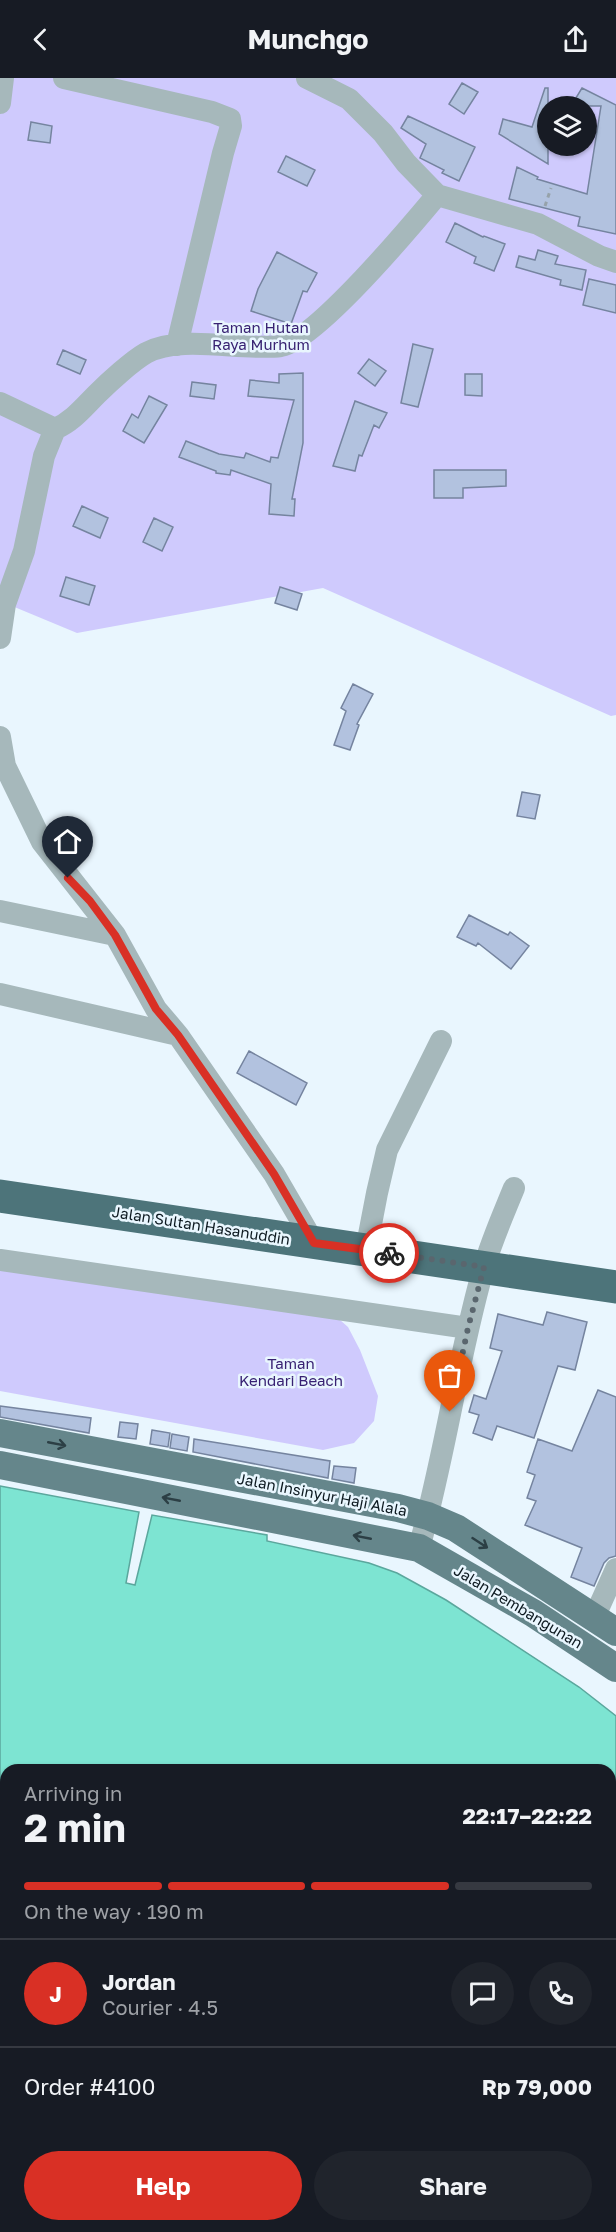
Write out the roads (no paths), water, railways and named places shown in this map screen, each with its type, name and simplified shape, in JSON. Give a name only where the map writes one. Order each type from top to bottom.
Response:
[{"type":"highway","name":"Jalan Sultan Hasanuddin","points":[[0,1196],[616,1287]]},
{"type":"main road","name":"Jalan Insinyur Haji Alala","points":[[0,1433],[398,1508],[428,1516]]},
{"type":"main road","points":[[0,1465],[419,1548]]},
{"type":"main road","name":"Jalan Pembangunan","points":[[428,1516],[456,1528],[605,1625]]},
{"type":"main road","name":"Jalan Pembangunan","points":[[419,1548],[534,1613],[616,1668]]},
{"type":"street","points":[[0,102],[3,78]]},
{"type":"street","points":[[64,78],[230,118],[231,126],[177,345]]},
{"type":"street","points":[[307,78],[349,99],[383,133],[406,163],[437,195],[538,224],[616,262]]},
{"type":"street","points":[[0,638],[5,604],[24,551],[44,456],[55,429],[75,418],[98,392],[145,354],[158,348],[177,345],[261,347],[284,345],[296,339],[318,324],[400,239],[437,195]]},
{"type":"street","points":[[0,403],[55,429]]},
{"type":"street","points":[[0,737],[5,766],[42,842],[115,935],[156,1009],[178,1035],[274,1174],[314,1243]]},
{"type":"street","points":[[0,911],[115,935]]},
{"type":"street","points":[[0,994],[178,1035]]},
{"type":"street","points":[[366,1250],[376,1193],[387,1150],[441,1041]]},
{"type":"street","name":"Jalan Insinyur Haji Alala","points":[[428,1516],[468,1328],[484,1267],[513,1188]]},
{"type":"street","points":[[0,1260],[468,1328]]},
{"type":"street","points":[[419,1548],[428,1516]]},
{"type":"street","points":[[605,1625],[616,1569]]},
{"type":"park label","name":"Taman Hutan Raya Murhum","points":[[261,336]]},
{"type":"park label","name":"Taman Kendari Beach","points":[[291,1372]]}]
